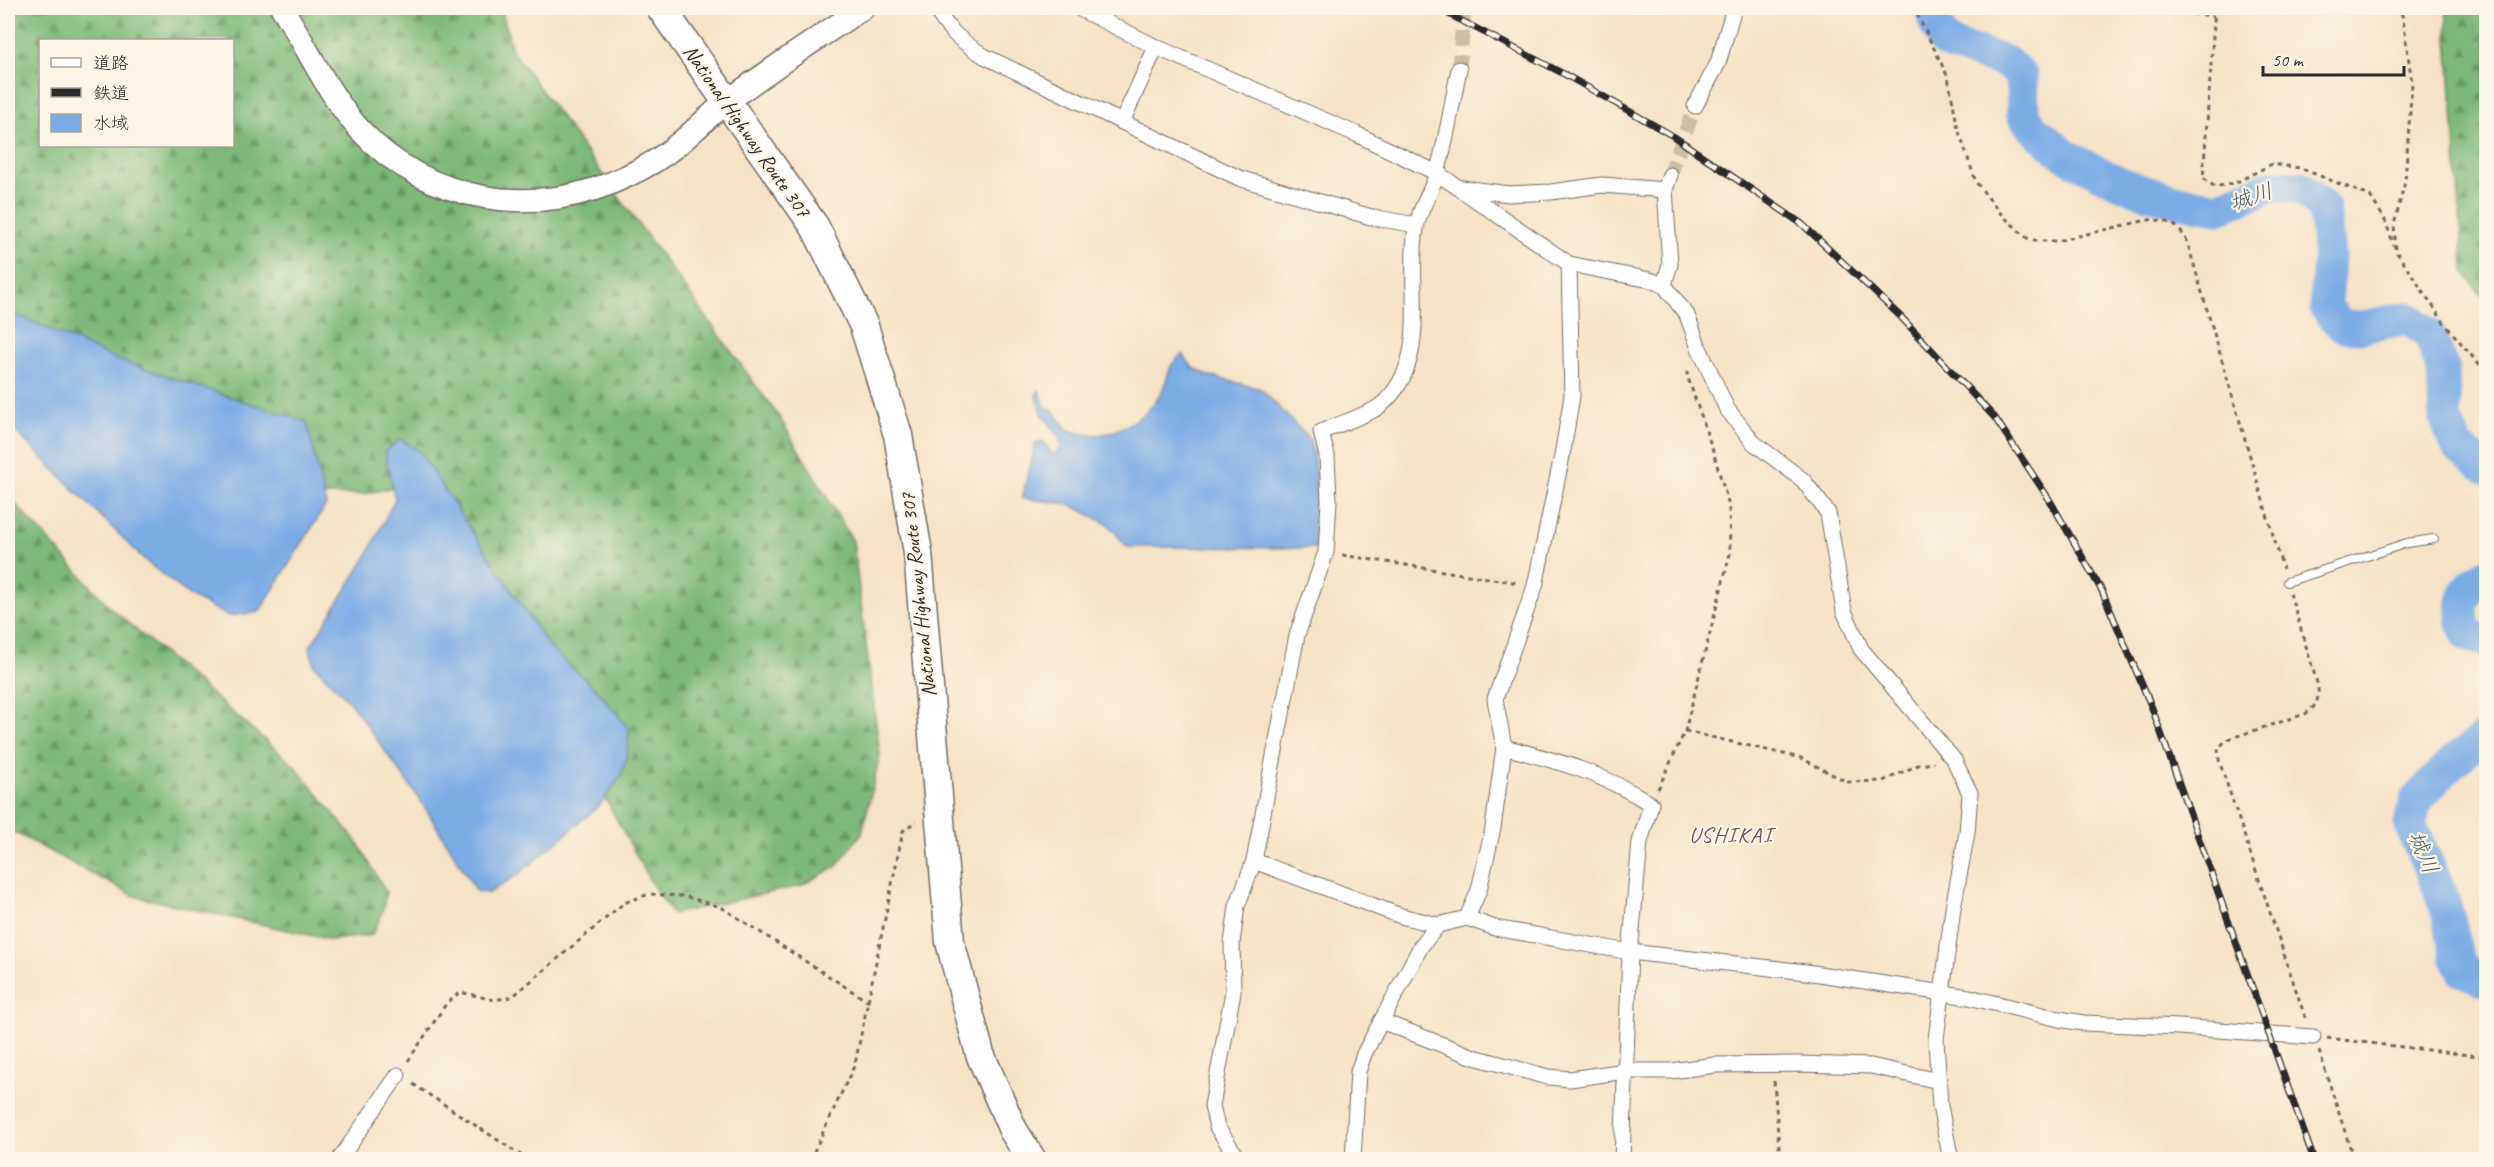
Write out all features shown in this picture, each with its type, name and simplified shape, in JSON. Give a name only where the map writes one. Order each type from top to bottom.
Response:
[{"type":"highway","name":"National Highway Route 307","points":[[661,8],[814,226],[864,326],[898,435],[918,553],[950,942],[980,1054],[1013,1130],[1032,1160]]},
{"type":"street","points":[[282,8],[342,107],[375,145],[413,173],[466,194],[514,201],[540,201],[571,196],[627,176],[675,147],[726,102],[863,8]]},
{"type":"street","points":[[936,8],[942,20],[957,38],[984,56],[1239,178],[1371,217],[1416,225]]},
{"type":"street","points":[[1078,8],[1156,47],[1356,134],[1437,173],[1569,264],[1665,285],[1687,315],[1699,348],[1727,409],[1754,443],[1803,480],[1828,513],[1844,611],[1862,649],[1954,760],[1970,793],[1967,833],[1936,1039],[1940,1106],[1951,1160]]},
{"type":"street","points":[[1695,106],[1718,63],[1734,8]]},
{"type":"street","points":[[1122,122],[1156,47]]},
{"type":"street","points":[[1239,1160],[1217,1126],[1212,1106],[1233,992],[1232,943],[1237,906],[1254,861],[1297,635],[1326,552],[1329,501],[1327,456],[1321,432],[1379,407],[1396,388],[1408,366],[1414,327],[1412,264],[1416,225],[1437,173],[1459,69]]},
{"type":"street","points":[[1665,285],[1670,264],[1665,190],[1670,175]]},
{"type":"street","points":[[1459,187],[1509,194],[1551,192],[1602,185],[1665,190]]},
{"type":"street","points":[[1467,918],[1479,890],[1493,828],[1504,747],[1495,699],[1535,586],[1572,396],[1569,264]]},
{"type":"street","points":[[1504,747],[1583,768],[1631,791],[1651,804],[1640,842],[1630,952],[1623,1160]]},
{"type":"street","points":[[1254,861],[1401,916],[1438,925],[1467,918],[1495,928],[1630,952],[1806,972],[1969,997],[2083,1023],[2180,1027],[2313,1037]]},
{"type":"street","points":[[1353,1160],[1358,1072],[1364,1054],[1421,946],[1438,925]]},
{"type":"street","points":[[1381,1021],[1474,1057],[1548,1077],[1570,1079],[1625,1071],[1671,1071],[1715,1065],[1798,1064],[1870,1066],[1939,1081]]},
{"type":"street","points":[[339,1160],[398,1075]]},
{"type":"lane","points":[[2287,582],[2407,543],[2434,539]]},
{"type":"path","points":[[1911,8],[1916,12],[1938,53],[1948,77],[1958,129],[1976,182],[2001,214],[2027,238],[2037,241],[2057,241],[2160,220],[2180,228],[2187,242],[2318,686],[2319,699],[2314,708],[2305,714],[2228,739],[2218,748],[2218,760],[2354,1160]]},
{"type":"path","points":[[2139,8],[2203,13],[2214,16]]},
{"type":"path","points":[[2215,8],[2203,178],[2215,187],[2237,182],[2272,164],[2300,168],[2370,196],[2384,218],[2397,254],[2445,324],[2487,373]]},
{"type":"path","points":[[2397,254],[2394,225],[2405,182],[2412,83],[2400,8]]},
{"type":"path","points":[[1651,804],[1685,731],[1730,554],[1728,506],[1713,451],[1687,375],[1699,348]]},
{"type":"path","points":[[1326,552],[1535,586]]},
{"type":"path","points":[[1685,731],[1801,758],[1847,782],[1883,781],[1918,765],[1954,760]]},
{"type":"path","points":[[810,1160],[855,1064],[903,831],[938,803]]},
{"type":"path","points":[[528,1160],[398,1075],[447,1004],[460,992],[494,1000],[512,997],[624,903],[649,894],[684,896],[721,907],[869,1002]]},
{"type":"path","points":[[2313,1037],[2487,1057]]},
{"type":"path","points":[[1773,1066],[1780,1160]]},
{"type":"green space","points":[[8,8],[501,8],[512,50],[779,417],[853,541],[880,755],[862,833],[836,867],[800,886],[672,914],[652,884],[436,488],[412,483],[364,494],[306,496],[8,389]]},
{"type":"green space","points":[[2446,8],[2486,8],[2486,302],[2464,272]]},
{"type":"green space","points":[[8,496],[111,608],[294,765],[357,842],[386,892],[383,911],[372,935],[332,940],[134,896],[8,829]]},
{"type":"water","points":[[8,308],[10,312],[121,361],[307,422],[326,505],[259,612],[228,616],[192,597],[149,564],[8,424]]},
{"type":"water","points":[[1183,354],[1192,367],[1206,375],[1261,389],[1309,439],[1313,453],[1318,499],[1316,548],[1127,547],[1108,524],[1069,504],[1022,498],[1036,443],[1044,442],[1052,455],[1061,449],[1059,436],[1043,415],[1036,396],[1039,390],[1047,409],[1051,408],[1068,430],[1089,435],[1106,433],[1126,426],[1152,406],[1163,389],[1171,366]]},
{"type":"water","points":[[400,439],[419,451],[549,647],[598,691],[629,729],[627,756],[621,776],[600,805],[519,874],[489,893],[477,892],[421,801],[350,702],[314,665],[310,647],[366,558],[395,499],[385,452]]},
{"type":"waterway","name":"城川","points":[[1936,8],[1934,20],[1943,40],[2006,62],[2022,76],[2023,115],[2035,130],[2066,156],[2105,176],[2135,189],[2182,202],[2218,208],[2271,186],[2300,187],[2324,208],[2329,256],[2326,308],[2342,326],[2363,327],[2408,318],[2430,335],[2443,370],[2445,418],[2458,448],[2486,468]]},
{"type":"waterway","name":"城川","points":[[2486,574],[2471,585],[2462,609],[2464,626],[2468,635],[2486,641]]},
{"type":"waterway","name":"城川","points":[[2486,736],[2454,761],[2416,800],[2410,825],[2440,891],[2450,922],[2457,958],[2464,971],[2486,981]]},
{"type":"tunnel","points":[[1459,69],[1464,8]]},
{"type":"tunnel","points":[[1670,175],[1695,106]]},
{"type":"railway","points":[[1437,8],[1564,74],[1673,136],[1802,224],[1901,317],[1995,418],[2049,499],[2102,591],[2152,708],[2314,1160]]},
{"type":"district","name":"USHIKAI","points":[[1731,834]]}]
